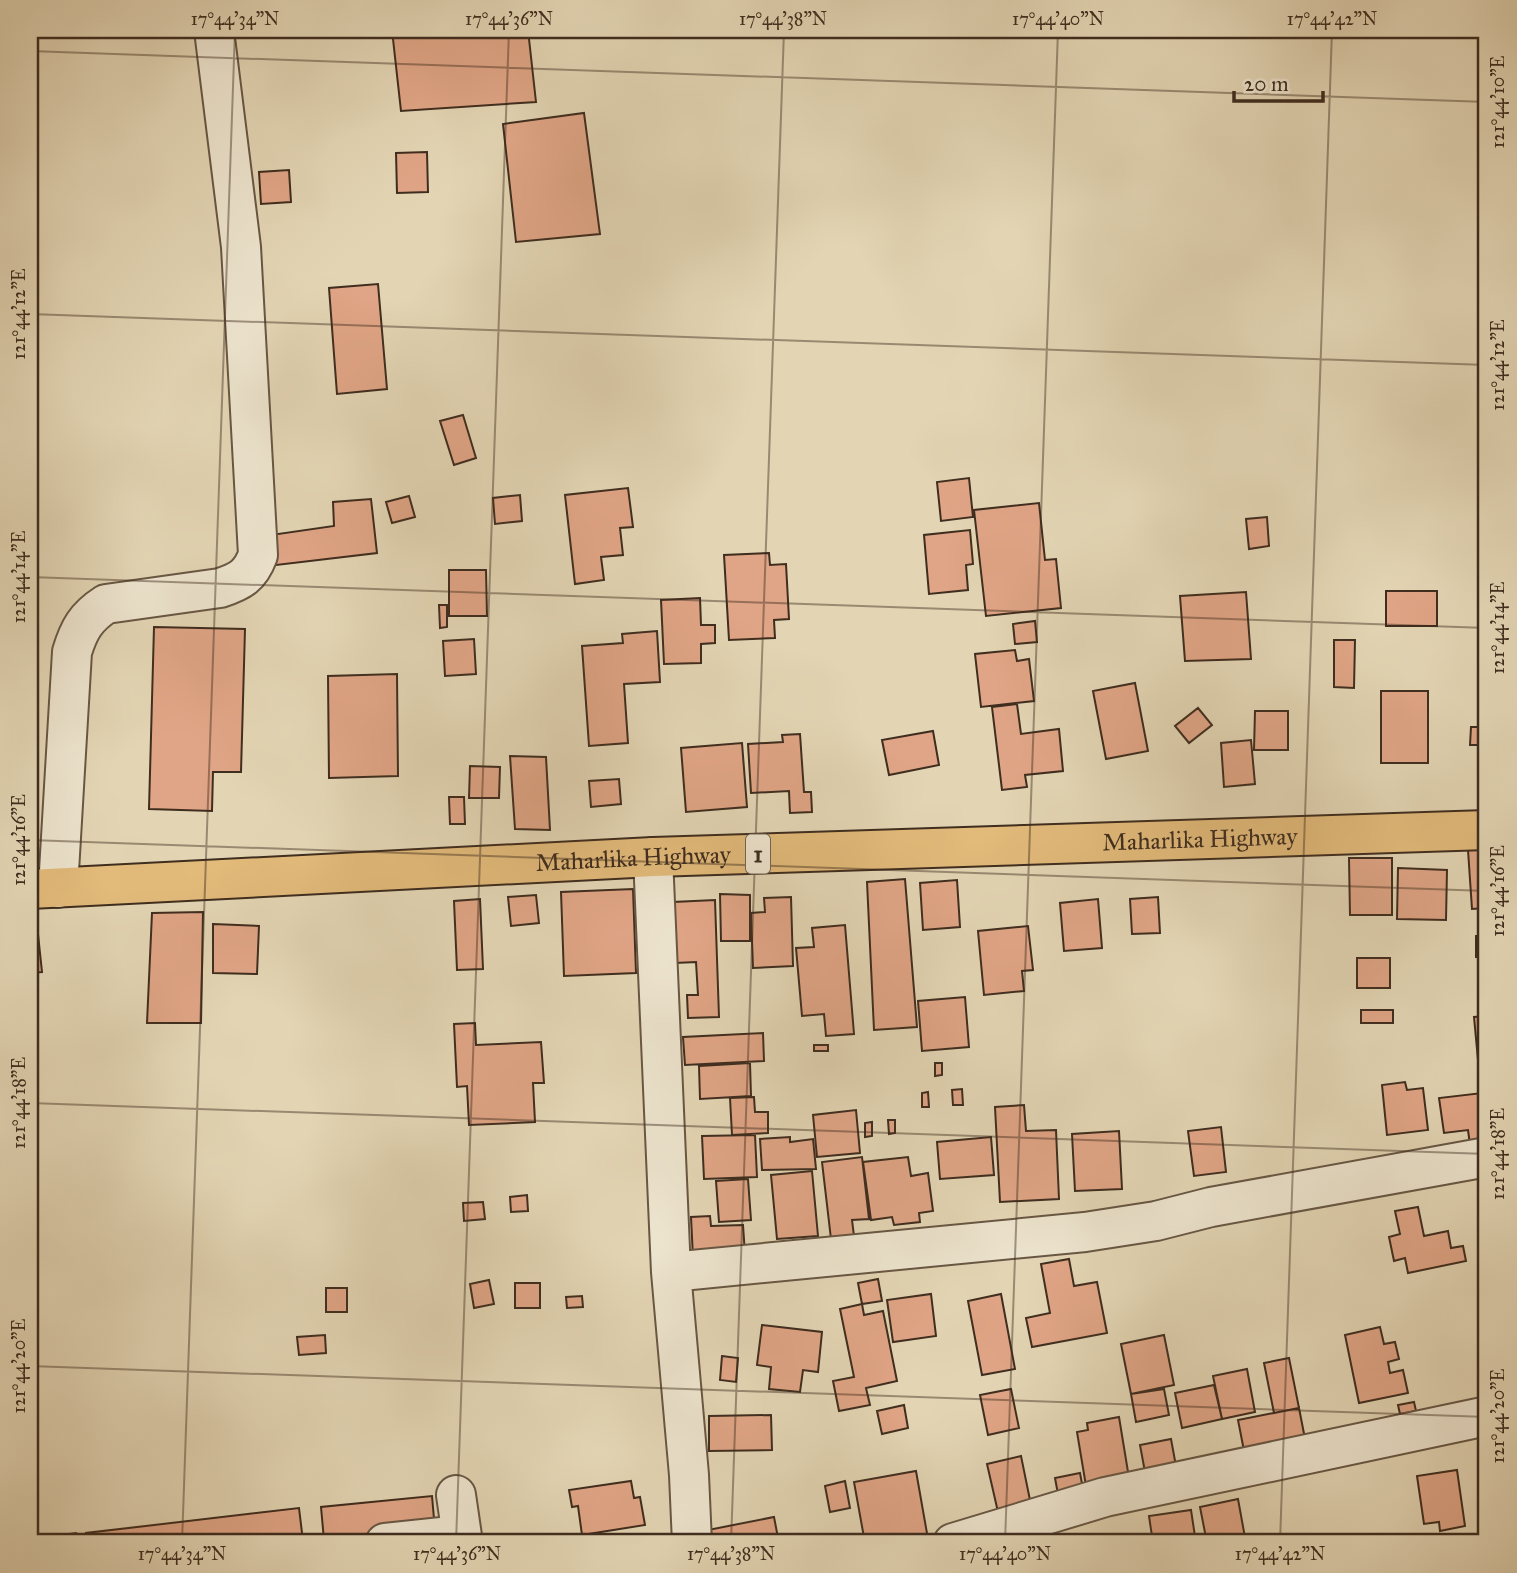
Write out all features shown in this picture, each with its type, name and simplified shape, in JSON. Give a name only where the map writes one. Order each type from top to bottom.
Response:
[{"type":"highway","name":"Maharlika Highway","points":[[44,889],[653,857],[1487,830]]},
{"type":"street","points":[[44,889],[72,652],[79,629],[91,614],[106,604],[220,588],[237,582],[252,572],[258,555],[241,247],[214,30]]},
{"type":"street","points":[[653,857],[671,1272],[689,1475],[692,1543]]},
{"type":"street","points":[[671,1272],[1085,1232],[1156,1221],[1211,1208],[1487,1157]]},
{"type":"street","points":[[953,1543],[1105,1497],[1487,1416]]},
{"type":"street","points":[[385,1543],[462,1539],[456,1495]]},
{"type":"building","points":[[392,30],[528,30],[536,102],[401,111]]},
{"type":"building","points":[[584,113],[600,234],[516,242],[503,124]]},
{"type":"building","points":[[427,152],[428,192],[397,193],[396,153]]},
{"type":"building","points":[[289,170],[291,202],[261,204],[259,172]]},
{"type":"building","points":[[378,284],[387,389],[337,394],[329,288]]},
{"type":"building","points":[[463,415],[476,458],[454,465],[440,421]]},
{"type":"building","points":[[969,478],[973,517],[941,521],[937,482]]},
{"type":"building","points":[[628,488],[633,527],[620,528],[623,555],[601,557],[604,580],[575,584],[565,495]]},
{"type":"building","points":[[520,495],[522,521],[495,524],[493,498]]},
{"type":"building","points":[[409,496],[415,517],[392,523],[386,502]]},
{"type":"building","points":[[371,499],[377,553],[268,566],[264,536],[334,526],[333,502]]},
{"type":"building","points":[[1039,503],[1045,560],[1056,559],[1061,608],[986,616],[974,510]]},
{"type":"building","points":[[1267,517],[1269,546],[1249,549],[1246,519]]},
{"type":"building","points":[[970,530],[973,564],[966,565],[968,590],[929,594],[924,535]]},
{"type":"building","points":[[769,553],[770,565],[786,564],[789,619],[774,620],[775,638],[729,640],[724,555]]},
{"type":"building","points":[[449,570],[486,570],[487,616],[449,616]]},
{"type":"building","points":[[1386,591],[1437,591],[1437,626],[1386,626]]},
{"type":"building","points":[[1246,592],[1251,659],[1185,661],[1180,596]]},
{"type":"building","points":[[700,598],[701,625],[715,625],[715,643],[701,644],[701,663],[664,664],[661,600]]},
{"type":"building","points":[[439,605],[447,605],[447,627],[440,628]]},
{"type":"building","points":[[1035,621],[1037,642],[1015,644],[1013,624]]},
{"type":"building","points":[[154,627],[245,629],[241,772],[213,772],[212,811],[149,809]]},
{"type":"building","points":[[657,631],[660,682],[624,684],[628,743],[589,746],[582,646],[623,643],[622,634]]},
{"type":"building","points":[[474,639],[476,674],[445,676],[443,641]]},
{"type":"building","points":[[1334,640],[1355,640],[1354,688],[1334,687]]},
{"type":"building","points":[[1015,650],[1017,661],[1029,659],[1034,701],[981,707],[975,654]]},
{"type":"building","points":[[397,674],[398,776],[329,778],[328,676]]},
{"type":"building","points":[[1135,683],[1148,751],[1106,759],[1093,691]]},
{"type":"building","points":[[1381,691],[1428,691],[1428,763],[1381,763]]},
{"type":"building","points":[[1017,704],[1021,734],[1059,729],[1063,771],[1025,775],[1027,787],[1002,790],[992,707]]},
{"type":"building","points":[[1198,708],[1212,725],[1189,743],[1175,726]]},
{"type":"building","points":[[1255,711],[1288,711],[1288,750],[1254,750]]},
{"type":"building","points":[[1471,727],[1487,727],[1487,745],[1470,745]]},
{"type":"building","points":[[933,731],[939,765],[889,775],[882,740]]},
{"type":"building","points":[[800,734],[804,792],[811,792],[812,812],[790,813],[789,791],[751,793],[748,744],[783,742],[782,735]]},
{"type":"building","points":[[1251,740],[1255,784],[1224,787],[1221,743]]},
{"type":"building","points":[[742,743],[747,807],[686,812],[681,748]]},
{"type":"building","points":[[510,756],[546,757],[550,830],[515,829]]},
{"type":"building","points":[[470,766],[500,767],[499,798],[469,798]]},
{"type":"building","points":[[619,779],[621,804],[591,807],[589,781]]},
{"type":"building","points":[[449,797],[464,797],[465,824],[450,824]]},
{"type":"building","points":[[1487,849],[1487,908],[1472,909],[1468,850]]},
{"type":"building","points":[[1349,858],[1392,858],[1392,915],[1350,915]]},
{"type":"building","points":[[1398,868],[1447,870],[1446,920],[1397,919]]},
{"type":"building","points":[[905,879],[917,1027],[874,1030],[867,882]]},
{"type":"building","points":[[957,880],[960,927],[923,930],[920,883]]},
{"type":"building","points":[[633,889],[636,973],[564,976],[561,892]]},
{"type":"building","points":[[720,894],[750,895],[750,941],[721,941]]},
{"type":"building","points":[[536,895],[539,923],[511,926],[508,897]]},
{"type":"building","points":[[791,897],[793,966],[753,968],[751,913],[765,912],[764,898]]},
{"type":"building","points":[[1158,897],[1160,933],[1132,934],[1130,899]]},
{"type":"building","points":[[480,899],[483,969],[457,970],[454,901]]},
{"type":"building","points":[[1098,899],[1102,948],[1064,951],[1060,903]]},
{"type":"building","points":[[715,900],[719,1017],[688,1018],[687,995],[698,995],[696,962],[675,963],[673,902]]},
{"type":"building","points":[[30,906],[35,906],[42,972],[30,973]]},
{"type":"building","points":[[203,912],[201,1023],[147,1023],[152,913]]},
{"type":"building","points":[[213,924],[259,926],[257,974],[213,973]]},
{"type":"building","points":[[845,925],[854,1034],[826,1036],[824,1014],[802,1016],[796,948],[814,947],[812,928]]},
{"type":"building","points":[[1028,926],[1033,970],[1022,971],[1024,991],[984,995],[978,931]]},
{"type":"building","points":[[1476,936],[1487,936],[1487,957],[1476,957]]},
{"type":"building","points":[[1357,958],[1390,958],[1390,988],[1357,988]]},
{"type":"building","points":[[965,997],[969,1047],[922,1051],[918,1001]]},
{"type":"building","points":[[1361,1010],[1393,1010],[1393,1023],[1361,1023]]},
{"type":"building","points":[[1487,1016],[1487,1070],[1479,1071],[1474,1017]]},
{"type":"building","points":[[475,1023],[476,1045],[541,1042],[544,1083],[533,1083],[535,1122],[469,1125],[467,1086],[457,1087],[454,1024]]},
{"type":"building","points":[[763,1033],[764,1061],[685,1065],[683,1037]]},
{"type":"building","points":[[814,1045],[828,1045],[828,1051],[814,1051]]},
{"type":"building","points":[[750,1063],[751,1096],[700,1099],[699,1066]]},
{"type":"building","points":[[935,1063],[942,1063],[942,1075],[935,1076]]},
{"type":"building","points":[[1483,1075],[1487,1075],[1487,1102]]},
{"type":"building","points":[[1405,1082],[1407,1090],[1423,1088],[1428,1130],[1387,1135],[1382,1085]]},
{"type":"building","points":[[962,1089],[963,1105],[953,1105],[952,1090]]},
{"type":"building","points":[[928,1092],[929,1107],[922,1107],[922,1093]]},
{"type":"building","points":[[1482,1093],[1487,1143],[1470,1145],[1468,1130],[1444,1133],[1439,1098]]},
{"type":"building","points":[[754,1097],[755,1112],[768,1112],[768,1133],[732,1135],[730,1098]]},
{"type":"building","points":[[1024,1105],[1026,1131],[1056,1130],[1059,1199],[1000,1202],[995,1107]]},
{"type":"building","points":[[856,1110],[860,1153],[817,1157],[813,1115]]},
{"type":"building","points":[[888,1120],[895,1120],[895,1133],[889,1134]]},
{"type":"building","points":[[872,1122],[872,1136],[865,1137],[865,1123]]},
{"type":"building","points":[[1221,1127],[1226,1172],[1194,1176],[1188,1131]]},
{"type":"building","points":[[1119,1131],[1122,1189],[1075,1191],[1072,1134]]},
{"type":"building","points":[[755,1135],[757,1177],[704,1179],[702,1136]]},
{"type":"building","points":[[790,1137],[790,1142],[813,1139],[816,1169],[762,1170],[760,1139]]},
{"type":"building","points":[[991,1137],[994,1175],[940,1179],[937,1142]]},
{"type":"building","points":[[862,1157],[869,1219],[852,1220],[854,1236],[831,1239],[822,1162]]},
{"type":"building","points":[[908,1157],[911,1176],[928,1173],[933,1211],[919,1213],[920,1222],[894,1225],[892,1217],[871,1220],[863,1162]]},
{"type":"building","points":[[812,1171],[818,1236],[777,1239],[771,1175]]},
{"type":"building","points":[[748,1179],[751,1220],[719,1222],[716,1181]]},
{"type":"building","points":[[527,1195],[528,1211],[511,1212],[510,1197]]},
{"type":"building","points":[[483,1202],[485,1219],[464,1221],[463,1203]]},
{"type":"building","points":[[1418,1207],[1424,1236],[1448,1231],[1451,1248],[1463,1246],[1466,1261],[1408,1273],[1405,1258],[1394,1261],[1389,1237],[1400,1234],[1395,1211]]},
{"type":"building","points":[[710,1216],[711,1226],[743,1225],[745,1254],[693,1258],[691,1217]]},
{"type":"building","points":[[1069,1259],[1074,1286],[1097,1282],[1107,1333],[1032,1347],[1026,1318],[1050,1313],[1041,1264]]},
{"type":"building","points":[[878,1279],[882,1301],[862,1304],[858,1283]]},
{"type":"building","points":[[489,1280],[494,1304],[474,1308],[470,1284]]},
{"type":"building","points":[[515,1283],[540,1283],[540,1308],[515,1308]]},
{"type":"building","points":[[1484,1283],[1487,1283],[1487,1325]]},
{"type":"building","points":[[326,1288],[347,1288],[347,1312],[326,1312]]},
{"type":"building","points":[[931,1294],[936,1336],[893,1342],[887,1300]]},
{"type":"building","points":[[1001,1294],[1015,1369],[982,1375],[968,1301]]},
{"type":"building","points":[[582,1296],[583,1307],[567,1308],[566,1297]]},
{"type":"building","points":[[862,1304],[864,1315],[883,1311],[897,1381],[866,1388],[870,1405],[839,1411],[833,1381],[854,1377],[840,1309]]},
{"type":"building","points":[[762,1325],[822,1332],[818,1372],[803,1370],[800,1392],[769,1389],[771,1367],[757,1365]]},
{"type":"building","points":[[1380,1327],[1384,1344],[1395,1342],[1399,1359],[1388,1362],[1390,1373],[1403,1370],[1408,1393],[1359,1403],[1345,1335]]},
{"type":"building","points":[[325,1335],[326,1353],[299,1355],[297,1337]]},
{"type":"building","points":[[1164,1335],[1174,1385],[1131,1394],[1121,1344]]},
{"type":"building","points":[[722,1356],[738,1358],[736,1382],[720,1380]]},
{"type":"building","points":[[1289,1358],[1299,1408],[1274,1413],[1264,1363]]},
{"type":"building","points":[[1247,1369],[1255,1412],[1222,1419],[1213,1376]]},
{"type":"building","points":[[1214,1385],[1222,1419],[1182,1428],[1175,1393]]},
{"type":"building","points":[[1011,1389],[1019,1428],[988,1435],[980,1395]]},
{"type":"building","points":[[1164,1389],[1169,1415],[1136,1422],[1131,1394]]},
{"type":"building","points":[[1414,1402],[1416,1411],[1400,1414],[1398,1405]]},
{"type":"building","points":[[904,1405],[908,1428],[882,1434],[877,1411]]},
{"type":"building","points":[[1299,1408],[1307,1449],[1246,1461],[1238,1420]]},
{"type":"building","points":[[771,1415],[772,1450],[709,1451],[709,1416]]},
{"type":"building","points":[[1119,1417],[1129,1478],[1086,1486],[1077,1432],[1088,1430],[1087,1423]]},
{"type":"building","points":[[1171,1439],[1178,1477],[1147,1483],[1140,1445]]},
{"type":"building","points":[[1021,1456],[1031,1505],[998,1512],[987,1464]]},
{"type":"building","points":[[1457,1470],[1465,1526],[1440,1531],[1439,1522],[1424,1524],[1417,1476]]},
{"type":"building","points":[[916,1471],[928,1539],[907,1543],[865,1543],[854,1482]]},
{"type":"building","points":[[1080,1473],[1085,1500],[1060,1505],[1055,1478]]},
{"type":"building","points":[[631,1481],[634,1498],[640,1497],[645,1525],[582,1535],[578,1506],[572,1507],[569,1490]]},
{"type":"building","points":[[845,1481],[850,1508],[830,1512],[825,1486]]},
{"type":"building","points":[[432,1496],[435,1530],[324,1540],[321,1507]]},
{"type":"building","points":[[1238,1499],[1246,1543],[1207,1543],[1200,1507]]},
{"type":"building","points":[[299,1508],[303,1541],[87,1543],[86,1533]]},
{"type":"building","points":[[1191,1510],[1196,1543],[1153,1543],[1149,1516]]},
{"type":"building","points":[[774,1517],[779,1543],[710,1543],[708,1530]]},
{"type":"building","points":[[76,1533],[77,1543],[30,1543],[30,1539]]},
{"type":"building","points":[[637,1538],[638,1543],[604,1543]]}]
